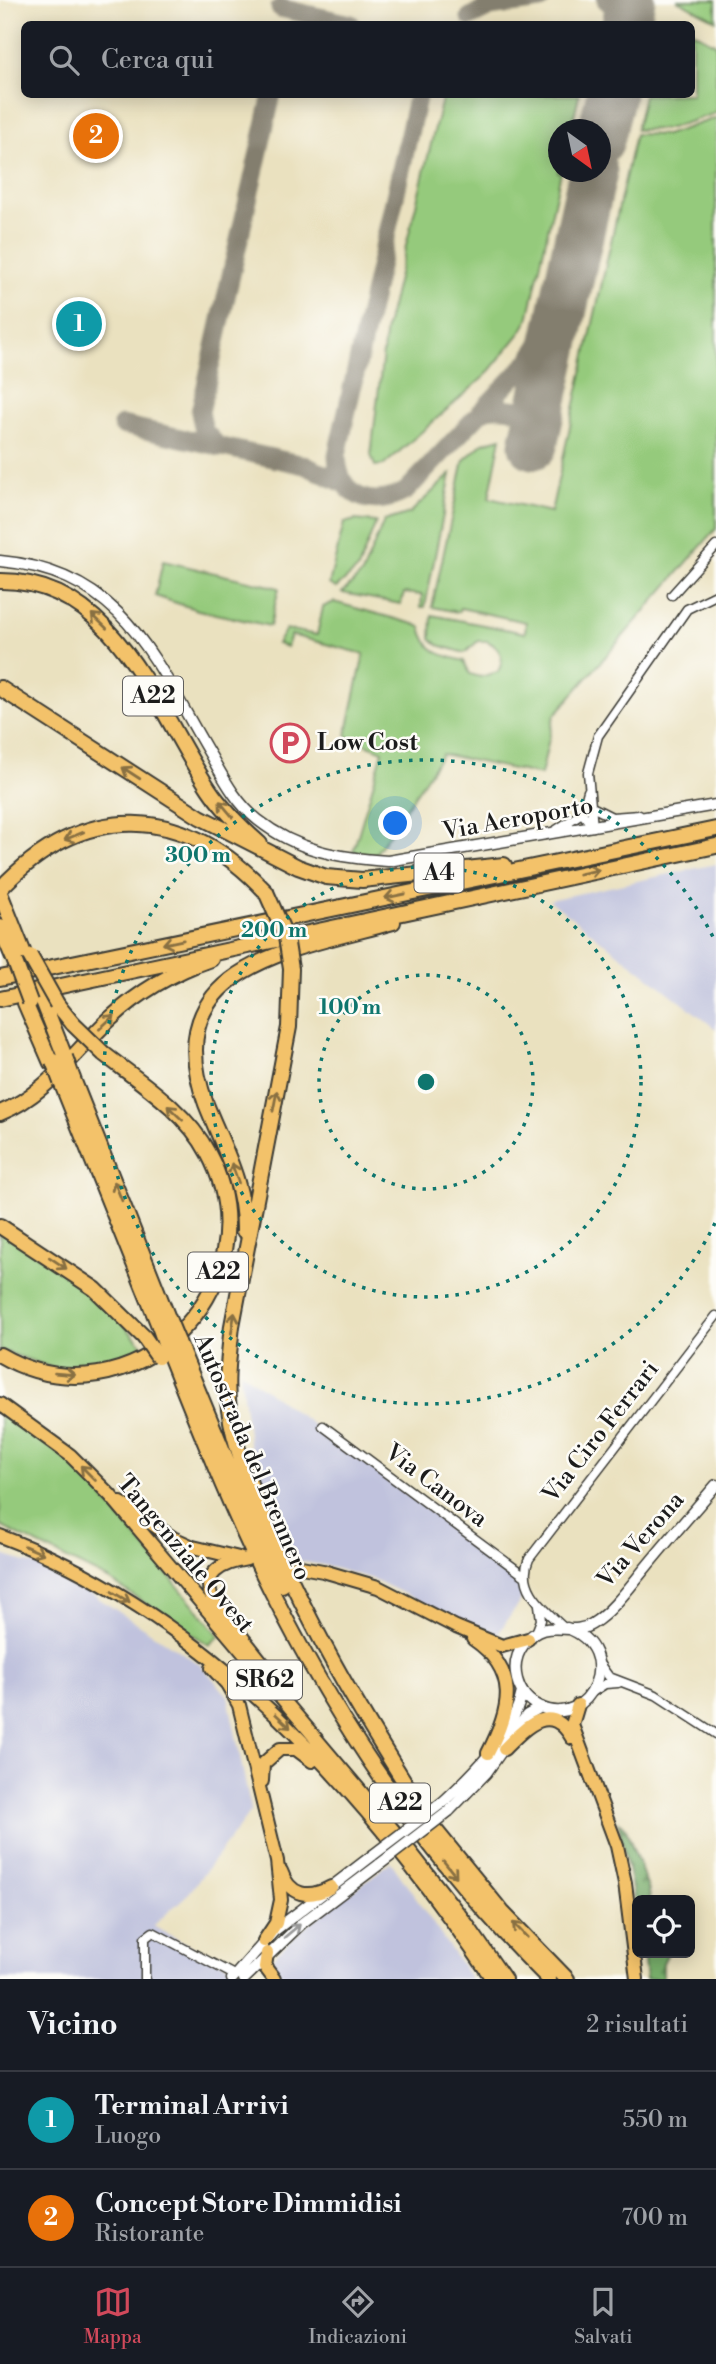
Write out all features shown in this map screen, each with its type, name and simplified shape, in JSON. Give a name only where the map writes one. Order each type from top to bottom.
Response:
[{"type":"highway","name":"A22","points":[[0,581],[48,588],[97,617],[133,664],[211,792],[239,825],[274,857]]},
{"type":"highway","points":[[0,688],[200,817],[274,857]]},
{"type":"highway","points":[[39,1002],[16,965],[1,895],[31,860],[77,833],[100,827],[138,825],[170,828],[194,836],[228,856],[266,892],[286,937],[291,969],[289,1027],[243,1264],[227,1370],[229,1410],[242,1462],[280,1558],[323,1649],[436,1832]]},
{"type":"highway","name":"A4","points":[[16,965],[716,829]]},
{"type":"highway","name":"A4","points":[[0,999],[268,939],[716,846]]},
{"type":"highway","name":"A4","points":[[274,857],[326,877],[362,880],[606,852]]},
{"type":"highway","points":[[243,1264],[242,1196],[206,1103],[196,1058],[201,1024],[219,989],[236,974],[283,951],[522,886]]},
{"type":"highway","points":[[0,1112],[46,1085],[111,1018],[147,989],[198,964],[268,939]]},
{"type":"highway","name":"A22","points":[[0,950],[16,965]]},
{"type":"highway","name":"Autostrada del Brennero","points":[[16,965],[39,1002],[56,1060],[164,1324],[168,1349],[204,1439],[271,1591],[350,1731],[433,1848],[491,1918],[549,1979]]},
{"type":"highway","name":"A22","points":[[0,1355],[35,1370],[66,1375],[102,1373],[130,1365],[158,1352],[186,1327],[201,1308],[218,1273],[224,1251],[225,1217],[220,1180],[208,1152],[181,1118],[104,1054],[73,1024],[39,1002]]},
{"type":"highway","name":"Autostrada del Brennero","points":[[65,1081],[71,1106],[164,1324]]},
{"type":"highway","points":[[0,1226],[95,1289],[144,1337],[168,1349]]},
{"type":"highway","name":"Autostrada del Brennero","points":[[168,1349],[295,1612],[368,1737],[436,1832],[502,1912],[567,1979]]},
{"type":"highway","name":"Tangenziale Ovest","points":[[0,1404],[70,1455],[110,1495],[440,1888],[494,1973]]},
{"type":"highway","name":"SR62","points":[[110,1495],[183,1543],[247,1559],[224,1563],[215,1570],[209,1581],[211,1596],[345,1773]]},
{"type":"highway","name":"Tangenziale Ovest","points":[[0,1536],[66,1566],[174,1630],[268,1706],[302,1740],[372,1821],[494,1973]]},
{"type":"highway","points":[[296,1566],[378,1587],[456,1627],[502,1646],[532,1636]]},
{"type":"highway","points":[[456,1627],[494,1656],[507,1685],[506,1715],[488,1753]]},
{"type":"highway","name":"SR62","points":[[174,1630],[231,1690],[245,1725],[277,1861],[284,1880],[297,1893],[311,1895],[331,1887]]},
{"type":"highway","points":[[578,1705],[572,1719],[581,1753],[617,1846],[625,1883],[637,1979]]},
{"type":"highway","points":[[504,1749],[529,1723],[545,1719],[554,1721],[568,1731],[581,1753]]},
{"type":"highway","name":"SR62","points":[[262,1795],[262,1769],[266,1759],[280,1749],[296,1749],[307,1756],[345,1799],[372,1821]]},
{"type":"highway","name":"SR62","points":[[266,1947],[281,1907],[277,1861]]},
{"type":"highway","name":"SR62","points":[[435,1901],[481,1979]]},
{"type":"highway","points":[[266,1947],[265,1967],[274,1979]]},
{"type":"highway","name":"SR62","points":[[494,1973],[505,1979]]},
{"type":"street","points":[[672,595],[716,546]]},
{"type":"street","name":"Via Aeroporto","points":[[0,561],[50,569],[102,596],[122,614],[159,665],[231,791],[257,820],[286,839],[342,858],[388,861],[716,804]]},
{"type":"street","points":[[548,835],[582,813],[588,791],[591,755],[598,736],[687,609],[716,595]]},
{"type":"street","points":[[588,791],[593,827]]},
{"type":"street","points":[[592,807],[612,817],[663,815]]},
{"type":"street","points":[[582,813],[593,827]]},
{"type":"street","name":"Via Ciro Ferrari","points":[[525,1576],[530,1559],[541,1542],[716,1316]]},
{"type":"street","name":"Via Canova","points":[[323,1426],[525,1576]]},
{"type":"street","name":"Via Verona","points":[[596,1622],[716,1485]]},
{"type":"street","points":[[446,1806],[515,1714],[522,1692],[515,1665],[541,1620],[538,1602],[525,1576]]},
{"type":"street","points":[[538,1602],[565,1628],[576,1632],[591,1645],[598,1662],[609,1677],[656,1695],[716,1734]]},
{"type":"street","points":[[532,1636],[549,1628],[585,1628],[596,1622]]},
{"type":"street","points":[[591,1645],[596,1622]]},
{"type":"street","points":[[591,1693],[598,1676],[598,1662]]},
{"type":"street","points":[[522,1692],[541,1707],[560,1710],[578,1705],[591,1693],[611,1682],[628,1685]]},
{"type":"street","points":[[266,1947],[302,1923],[377,1859],[446,1806],[467,1794],[504,1749],[527,1714],[541,1707]]},
{"type":"street","points":[[145,1979],[145,1938],[153,1932],[237,1978],[266,1947],[331,1887],[377,1859]]},
{"type":"shaded area","points":[[716,864],[716,1029],[549,900]]},
{"type":"shaded area","points":[[240,1371],[514,1573],[525,1594],[496,1637],[373,1579],[323,1565],[290,1560],[250,1450]]},
{"type":"shaded area","points":[[0,1554],[59,1573],[201,1665],[228,1696],[251,1811],[189,1893],[153,1926],[233,1968],[224,1979],[0,1979]]},
{"type":"shaded area","points":[[391,1862],[471,1979],[297,1979],[277,1976],[271,1965],[274,1956],[306,1926]]},
{"type":"green space","points":[[677,0],[716,0],[716,20]]},
{"type":"green space","points":[[695,33],[716,44],[716,113],[667,129],[636,130],[643,98],[695,98]]},
{"type":"green space","points":[[442,98],[578,98],[573,119],[548,119],[548,182],[559,182],[528,320],[486,375],[384,465],[375,466],[371,455],[386,327]]},
{"type":"green space","points":[[716,118],[716,529],[554,716],[541,775],[442,754],[375,855],[353,852],[383,751],[346,736],[364,654],[291,635],[287,647],[277,644],[286,629],[317,635],[323,607],[334,602],[421,627],[431,647],[441,654],[464,661],[470,674],[480,677],[498,672],[500,654],[496,647],[487,641],[478,641],[465,653],[438,645],[431,638],[432,615],[525,633],[526,622],[460,608],[458,612],[432,607],[464,460],[483,443],[501,438],[489,498],[551,512],[635,134],[666,135]]},
{"type":"green space","points":[[451,474],[425,607],[421,607],[422,595],[404,593],[401,604],[342,593],[362,574],[384,521],[410,513]]},
{"type":"green space","points":[[355,520],[376,522],[358,569],[336,588],[329,584],[344,523]]},
{"type":"green space","points":[[163,561],[279,588],[270,626],[198,610],[155,596]]},
{"type":"green space","points":[[0,1230],[92,1291],[149,1352],[117,1366],[62,1371],[0,1350]]},
{"type":"green space","points":[[0,1409],[37,1435],[85,1476],[220,1636],[209,1645],[108,1579],[0,1526]]},
{"type":"green space","points":[[618,1822],[625,1827],[649,1891],[649,1895],[633,1895]]},
{"type":"green space","points":[[644,1958],[666,1958],[663,1979],[646,1979]]},
{"type":"taxiway","points":[[470,17],[490,7],[541,0]]},
{"type":"taxiway","points":[[606,0],[616,8],[622,21]]},
{"type":"taxiway","points":[[280,8],[338,21]]},
{"type":"taxiway","points":[[219,447],[204,431],[200,412],[271,98]]},
{"type":"taxiway","points":[[417,98],[337,455],[343,481],[350,490],[369,499],[393,497],[406,491],[529,361],[562,307]]},
{"type":"taxiway","points":[[482,411],[491,408],[523,410],[537,404],[543,396]]},
{"type":"taxiway","points":[[122,425],[304,465],[345,484]]},
{"type":"runway","points":[[627,21],[631,0]]},
{"type":"runway","points":[[605,119],[610,98]]},
{"type":"runway","points":[[533,445],[591,182]]},
{"type":"place","name":"Concept Store Dimmidisi","points":[[96,136]]},
{"type":"place","name":"Terminal Arrivi","points":[[79,324]]},
{"type":"place","name":"Low Cost","points":[[290,743]]}]
